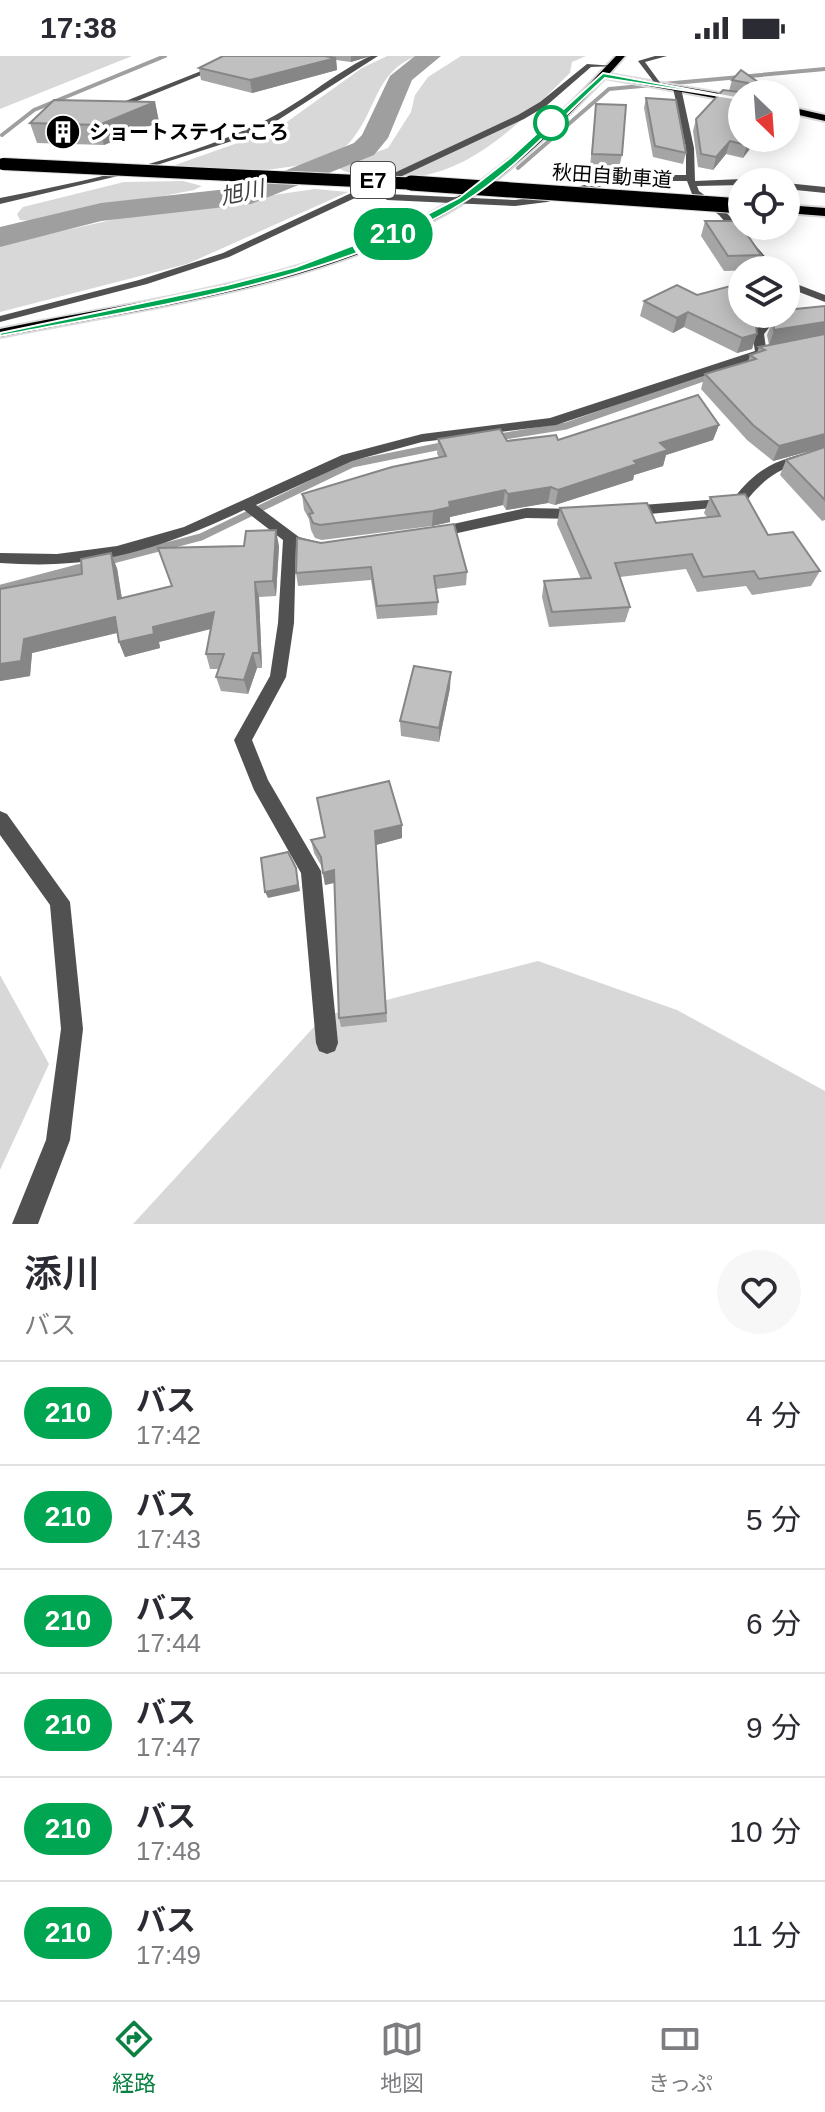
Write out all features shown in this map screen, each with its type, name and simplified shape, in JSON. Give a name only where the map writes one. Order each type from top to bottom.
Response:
[{"type":"highway","name":"秋田自動車道","points":[[1,164],[334,178],[728,205]]},
{"type":"highway","points":[[800,210],[825,212]]},
{"type":"main road","points":[[0,333],[227,287],[299,269],[407,228],[462,199],[512,160],[621,56]]},
{"type":"main road","points":[[608,70],[657,84],[728,97]]},
{"type":"main road","points":[[800,112],[825,118]]},
{"type":"street","points":[[106,111],[245,56]]},
{"type":"street","points":[[0,201],[60,190],[239,134],[274,118],[348,67],[375,56]]},
{"type":"street","points":[[657,84],[641,61],[664,56]]},
{"type":"street","points":[[333,65],[348,67]]},
{"type":"street","points":[[0,319],[143,282],[226,255],[521,117],[552,97],[589,65],[608,70]]},
{"type":"street","points":[[677,88],[690,148],[691,181],[759,256]]},
{"type":"street","points":[[387,197],[528,202],[619,178],[728,182]]},
{"type":"street","points":[[800,187],[825,190]]},
{"type":"street","points":[[800,292],[825,299]]},
{"type":"street","points":[[761,353],[758,334],[763,328]]},
{"type":"street","points":[[0,558],[57,559],[117,551],[253,509],[347,458],[422,438],[552,422],[761,353],[788,347]]},
{"type":"street","points":[[615,512],[738,502],[757,476],[770,467],[825,453]]},
{"type":"street","points":[[253,509],[289,541],[322,548],[338,546]]},
{"type":"street","points":[[417,536],[526,513],[587,514]]},
{"type":"street","points":[[289,541],[286,623],[278,677],[243,740],[260,784],[311,871],[327,1043]]},
{"type":"street","points":[[0,820],[60,902],[72,1029],[58,1140],[25,1224]]},
{"type":"shaded area","points":[[0,56],[132,56],[0,109]]},
{"type":"shaded area","points":[[387,56],[416,56],[392,72],[359,130],[336,153],[316,161],[266,170],[215,170],[175,165],[277,129],[362,68]]},
{"type":"shaded area","points":[[461,56],[586,56],[572,62],[570,73],[505,134],[487,148],[447,169],[410,176],[358,174],[336,166],[388,148],[411,112],[415,95],[428,77]]},
{"type":"shaded area","points":[[183,181],[202,186],[35,221],[20,220],[17,214],[23,207],[124,182]]},
{"type":"shaded area","points":[[315,189],[348,192],[187,264],[0,312],[0,245],[129,216]]},
{"type":"shaded area","points":[[538,961],[677,1010],[825,1091],[825,1224],[133,1224],[324,1016]]},
{"type":"shaded area","points":[[0,975],[49,1064],[0,1170]]},
{"type":"building","points":[[223,56],[336,58],[250,80],[199,68]]},
{"type":"building","points":[[741,70],[755,80],[732,80]]},
{"type":"building","points":[[723,90],[728,91],[728,143],[716,157],[701,154],[696,119]]},
{"type":"building","points":[[646,98],[676,100],[686,153],[655,146]]},
{"type":"building","points":[[54,100],[155,102],[99,125],[30,123]]},
{"type":"building","points":[[596,104],[626,105],[622,155],[592,154]]},
{"type":"building","points":[[705,221],[728,221],[728,240],[751,240],[761,255],[728,256]]},
{"type":"building","points":[[677,285],[697,295],[728,287],[728,328],[756,328],[757,334],[742,338],[688,312],[677,318],[644,301]]},
{"type":"building","points":[[825,306],[825,322],[800,326],[800,309]]},
{"type":"building","points":[[825,334],[825,434],[779,446],[753,425],[705,374],[756,359],[750,355],[765,350],[759,347]]},
{"type":"building","points":[[698,395],[719,425],[660,443],[668,450],[634,461],[637,464],[558,490],[551,487],[508,494],[505,490],[449,502],[450,507],[433,511],[320,525],[313,523],[309,514],[313,513],[302,494],[392,467],[446,456],[438,439],[500,429],[507,441],[556,435],[558,440]]},
{"type":"building","points":[[825,447],[825,500],[786,460]]},
{"type":"building","points":[[745,494],[768,535],[793,532],[820,571],[759,579],[754,571],[703,577],[692,554],[615,563],[630,607],[552,612],[544,581],[591,578],[560,508],[647,503],[656,523],[720,516],[710,497]]},
{"type":"building","points":[[454,524],[467,572],[434,576],[438,602],[377,606],[371,567],[296,573],[297,538],[321,543]]},
{"type":"building","points":[[276,530],[273,581],[255,582],[259,653],[253,653],[244,680],[216,677],[224,654],[206,654],[214,612],[153,627],[154,634],[119,642],[115,617],[24,639],[21,661],[0,664],[0,589],[82,574],[81,559],[111,553],[118,599],[172,586],[158,548],[244,546],[246,531]]},
{"type":"building","points":[[414,666],[451,672],[439,728],[400,721]]},
{"type":"building","points":[[389,781],[402,825],[375,831],[386,1013],[339,1018],[334,870],[323,873],[321,857],[311,840],[325,837],[317,798]]},
{"type":"building","points":[[288,852],[296,868],[298,885],[265,892],[261,858]]},
{"type":"waterway","points":[[2,135],[34,110],[165,56]]},
{"type":"waterway","name":"旭川","points":[[0,237],[101,212],[251,195],[364,149],[374,138],[402,76],[430,56]]},
{"type":"waterway","points":[[518,168],[609,89],[825,69]]},
{"type":"waterway","points":[[493,438],[566,426],[712,375]]},
{"type":"waterway","points":[[70,571],[201,537],[352,464],[446,445]]},
{"type":"waterway","points":[[0,590],[79,569]]},
{"type":"bus line","name":"210","points":[[0,333],[227,287],[299,269],[407,228],[462,199],[512,160],[603,75],[728,97]]},
{"type":"place","name":"ショートステイこころ","points":[[63,132]]}]
